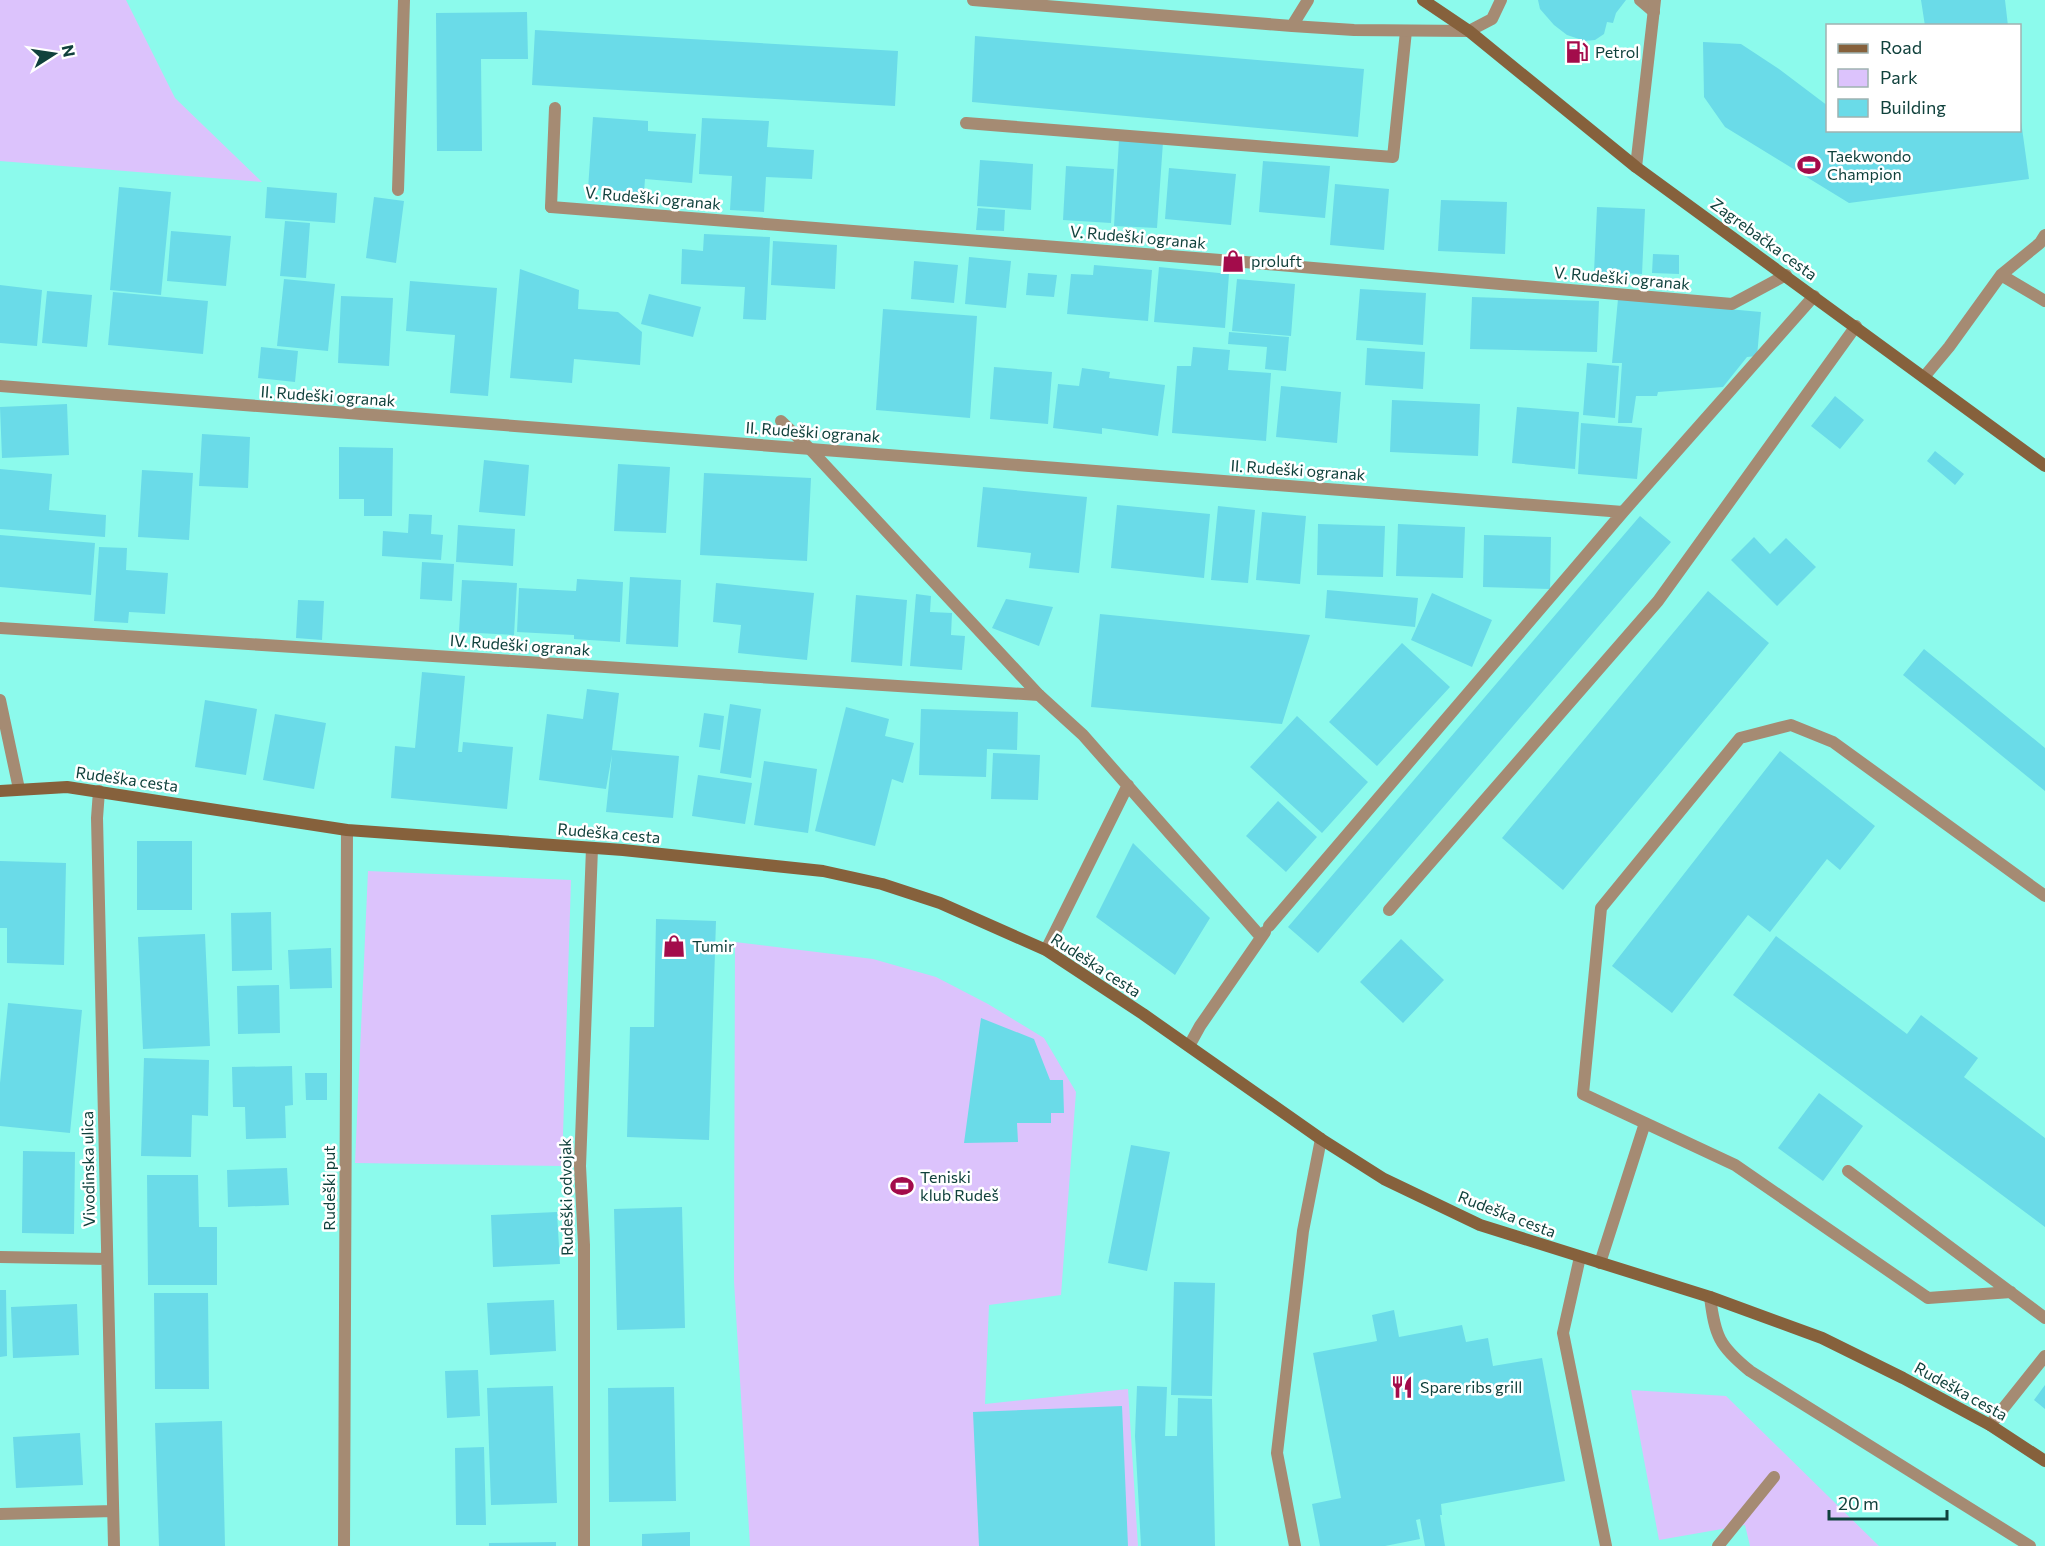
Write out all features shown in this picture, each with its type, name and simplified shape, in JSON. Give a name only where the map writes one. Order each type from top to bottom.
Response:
[{"type":"street","points":[[398,190],[404,0]]},
{"type":"street","points":[[973,0],[1292,27],[1406,31],[1469,31],[1492,19],[1501,0]]},
{"type":"street","points":[[1292,27],[1308,0]]},
{"type":"street","name":"Zagrebačka cesta","points":[[1423,0],[1469,31],[1636,167],[2045,466]]},
{"type":"street","points":[[1636,167],[1655,6],[1640,0]]},
{"type":"street","points":[[966,123],[1393,157],[1406,31]]},
{"type":"street","name":"V. Rudeški ogranak","points":[[555,108],[551,207],[1233,261],[1731,304],[1786,275]]},
{"type":"street","points":[[1924,377],[1950,347],[2001,275],[2040,243],[2045,235]]},
{"type":"street","points":[[2001,275],[2045,301]]},
{"type":"street","points":[[1189,1046],[1200,1026],[1269,926],[1623,512],[1814,296]]},
{"type":"street","points":[[1389,910],[1658,601],[1856,327]]},
{"type":"street","name":"II. Rudeški ogranak","points":[[0,386],[1623,512]]},
{"type":"street","points":[[781,421],[1039,695],[1083,735],[1261,937]]},
{"type":"street","name":"IV. Rudeški ogranak","points":[[0,628],[1039,695]]},
{"type":"street","points":[[0,700],[19,789]]},
{"type":"street","points":[[2011,1292],[1928,1298],[1734,1165],[1582,1094],[1601,908],[1740,738],[1791,725],[1833,742],[2045,896]]},
{"type":"street","points":[[1046,950],[1128,785]]},
{"type":"street","name":"Rudeška cesta","points":[[0,791],[67,787],[347,830],[592,848],[812,870],[882,884],[940,903],[1046,950],[1189,1046],[1321,1139],[1384,1179],[1480,1225],[1710,1297],[1822,1338],[1990,1425],[2045,1461]]},
{"type":"street","name":"Vivodinska ulica","points":[[99,791],[97,818],[114,1546]]},
{"type":"street","name":"Rudeški put","points":[[344,1546],[347,830]]},
{"type":"street","name":"Rudeški odvojak","points":[[584,1546],[585,1245],[580,1167],[592,848]]},
{"type":"street","points":[[1600,1263],[1645,1123]]},
{"type":"street","points":[[1295,1546],[1277,1453],[1303,1231],[1321,1139]]},
{"type":"street","points":[[1848,1171],[2045,1318]]},
{"type":"street","points":[[0,1257],[107,1259]]},
{"type":"street","points":[[1580,1257],[1563,1333],[1606,1546]]},
{"type":"street","points":[[1710,1297],[1716,1334],[1723,1346],[1750,1371],[2030,1546]]},
{"type":"street","points":[[1990,1425],[2045,1356]]},
{"type":"street","points":[[1718,1546],[1774,1477]]},
{"type":"street","points":[[0,1514],[113,1511]]},
{"type":"green space","points":[[0,0],[126,0],[175,98],[262,182],[0,161]]},
{"type":"green space","points":[[368,871],[571,880],[562,1166],[355,1163]]},
{"type":"green space","name":"Teniski klub Rudeš","points":[[735,942],[873,959],[936,977],[988,1004],[1044,1038],[1076,1092],[1061,1295],[989,1305],[985,1404],[1128,1389],[1138,1546],[750,1546],[734,1281]]},
{"type":"green space","points":[[1631,1390],[1726,1396],[1879,1546],[1750,1546],[1745,1525],[1659,1540]]},
{"type":"building","points":[[1538,0],[1626,0],[1616,13],[1613,23],[1607,22],[1604,34],[1595,40],[1585,41],[1567,35],[1554,25],[1540,9]]},
{"type":"building","points":[[1921,0],[2005,0],[2008,24],[1925,24]]},
{"type":"building","points":[[527,12],[528,59],[481,59],[482,151],[437,151],[436,13]]},
{"type":"building","points":[[535,30],[898,51],[895,106],[532,85]]},
{"type":"building","points":[[975,36],[1364,69],[1358,137],[972,102]]},
{"type":"building","points":[[1703,42],[1741,44],[1826,104],[1826,132],[2021,132],[2021,121],[2029,179],[1849,203],[1725,127],[1704,97]]},
{"type":"building","points":[[593,117],[648,121],[648,131],[696,134],[692,183],[645,179],[644,193],[588,189]]},
{"type":"building","points":[[702,118],[769,121],[767,147],[814,150],[812,179],[766,177],[764,212],[730,210],[732,176],[699,174]]},
{"type":"building","points":[[1119,140],[1163,142],[1157,228],[1114,226]]},
{"type":"building","points":[[980,160],[1033,164],[1031,210],[977,206]]},
{"type":"building","points":[[1263,161],[1330,166],[1325,218],[1259,212]]},
{"type":"building","points":[[1066,166],[1114,169],[1111,223],[1063,220]]},
{"type":"building","points":[[1169,168],[1236,174],[1231,225],[1165,219]]},
{"type":"building","points":[[1335,184],[1389,189],[1384,250],[1330,245]]},
{"type":"building","points":[[119,187],[171,192],[161,295],[110,290]]},
{"type":"building","points":[[267,187],[337,193],[335,223],[265,218]]},
{"type":"building","points":[[374,197],[404,201],[396,263],[366,258]]},
{"type":"building","points":[[1441,200],[1507,202],[1505,254],[1438,251]]},
{"type":"building","points":[[1597,207],[1645,209],[1642,274],[1594,272]]},
{"type":"building","points":[[978,208],[1005,210],[1004,231],[976,230]]},
{"type":"building","points":[[285,221],[310,223],[306,278],[280,276]]},
{"type":"building","points":[[171,231],[231,236],[226,286],[167,281]]},
{"type":"building","points":[[704,234],[770,237],[766,320],[743,319],[745,287],[681,284],[682,249],[703,251]]},
{"type":"building","points":[[773,241],[837,245],[835,289],[771,285]]},
{"type":"building","points":[[1653,254],[1679,255],[1679,274],[1652,273]]},
{"type":"building","points":[[969,257],[1011,261],[1006,308],[965,304]]},
{"type":"building","points":[[914,261],[958,265],[954,303],[911,299]]},
{"type":"building","points":[[1094,265],[1152,270],[1148,321],[1067,314],[1071,274],[1093,275]]},
{"type":"building","points":[[1159,267],[1229,274],[1225,328],[1154,322]]},
{"type":"building","points":[[520,269],[579,290],[578,309],[618,312],[642,332],[640,365],[574,359],[572,383],[510,378]]},
{"type":"building","points":[[1028,273],[1057,275],[1054,297],[1026,295]]},
{"type":"building","points":[[284,279],[335,284],[328,351],[277,346]]},
{"type":"building","points":[[1237,279],[1295,284],[1291,336],[1232,331]]},
{"type":"building","points":[[410,281],[497,288],[488,396],[450,393],[455,335],[406,331]]},
{"type":"building","points":[[0,285],[42,290],[37,346],[0,343]]},
{"type":"building","points":[[1360,289],[1426,293],[1423,345],[1356,340]]},
{"type":"building","points":[[47,291],[92,295],[87,347],[42,343]]},
{"type":"building","points":[[113,292],[208,301],[203,354],[108,345]]},
{"type":"building","points":[[649,294],[701,307],[693,337],[641,324]]},
{"type":"building","points":[[341,296],[393,298],[389,366],[338,363]]},
{"type":"building","points":[[1472,297],[1599,301],[1597,352],[1470,349]]},
{"type":"building","points":[[1618,299],[1761,312],[1757,356],[1747,357],[1723,387],[1658,392],[1657,396],[1636,396],[1632,423],[1618,423],[1622,363],[1612,363]]},
{"type":"building","points":[[883,309],[977,316],[970,418],[876,410]]},
{"type":"building","points":[[1229,332],[1289,337],[1286,371],[1265,369],[1267,347],[1228,344]]},
{"type":"building","points":[[261,347],[298,351],[295,382],[258,378]]},
{"type":"building","points":[[1193,347],[1230,350],[1228,370],[1271,373],[1266,441],[1172,433],[1177,366],[1191,366]]},
{"type":"building","points":[[1367,348],[1425,352],[1423,389],[1365,385]]},
{"type":"building","points":[[1587,363],[1619,366],[1615,418],[1583,415]]},
{"type":"building","points":[[994,367],[1052,372],[1048,424],[990,419]]},
{"type":"building","points":[[1082,368],[1110,372],[1109,378],[1165,385],[1158,436],[1102,428],[1102,434],[1053,428],[1058,384],[1079,386]]},
{"type":"building","points":[[1281,386],[1341,392],[1337,443],[1276,437]]},
{"type":"building","points":[[1835,396],[1864,420],[1840,449],[1811,426]]},
{"type":"building","points":[[1392,400],[1480,404],[1478,456],[1390,452]]},
{"type":"building","points":[[67,404],[69,455],[2,458],[0,407]]},
{"type":"building","points":[[1517,407],[1579,412],[1575,469],[1512,463]]},
{"type":"building","points":[[1581,423],[1642,428],[1637,479],[1578,474]]},
{"type":"building","points":[[202,434],[250,437],[248,488],[199,486]]},
{"type":"building","points":[[339,447],[393,448],[392,516],[364,516],[364,499],[339,499]]},
{"type":"building","points":[[1935,451],[1964,474],[1955,485],[1927,461]]},
{"type":"building","points":[[484,460],[529,465],[525,516],[479,512]]},
{"type":"building","points":[[618,464],[670,467],[666,533],[614,531]]},
{"type":"building","points":[[0,469],[52,474],[49,510],[106,515],[105,537],[0,529]]},
{"type":"building","points":[[142,470],[193,473],[189,540],[138,537]]},
{"type":"building","points":[[704,473],[811,478],[807,561],[700,555]]},
{"type":"building","points":[[983,487],[1087,497],[1079,573],[1029,568],[1031,553],[977,547]]},
{"type":"building","points":[[1117,505],[1210,514],[1204,578],[1111,568]]},
{"type":"building","points":[[1218,506],[1255,510],[1248,583],[1211,580]]},
{"type":"building","points":[[1262,512],[1306,516],[1300,584],[1256,580]]},
{"type":"building","points":[[409,514],[432,515],[431,534],[443,535],[441,560],[382,556],[383,531],[408,533]]},
{"type":"building","points":[[1640,516],[1671,542],[1318,953],[1288,927]]},
{"type":"building","points":[[1318,524],[1385,526],[1383,577],[1317,575]]},
{"type":"building","points":[[1398,524],[1465,527],[1463,578],[1396,576]]},
{"type":"building","points":[[458,525],[515,529],[513,566],[456,562]]},
{"type":"building","points":[[0,535],[95,543],[91,595],[0,587]]},
{"type":"building","points":[[1484,535],[1551,537],[1550,589],[1483,587]]},
{"type":"building","points":[[1754,537],[1770,554],[1786,538],[1816,567],[1777,606],[1731,560]]},
{"type":"building","points":[[99,547],[127,548],[126,570],[168,573],[165,614],[129,612],[128,623],[94,621]]},
{"type":"building","points":[[422,562],[454,564],[452,601],[420,599]]},
{"type":"building","points":[[630,577],[681,580],[678,647],[626,644]]},
{"type":"building","points":[[577,579],[623,582],[620,642],[574,639],[574,635],[517,632],[519,588],[576,591]]},
{"type":"building","points":[[462,580],[517,583],[514,635],[459,632]]},
{"type":"building","points":[[716,583],[814,593],[807,660],[738,653],[741,625],[713,622]]},
{"type":"building","points":[[1327,590],[1418,598],[1415,627],[1325,618]]},
{"type":"building","points":[[1708,591],[1769,643],[1563,890],[1502,838]]},
{"type":"building","points":[[1432,593],[1492,620],[1472,667],[1411,640]]},
{"type":"building","points":[[916,594],[931,596],[930,612],[952,613],[951,635],[965,636],[962,670],[910,666]]},
{"type":"building","points":[[856,595],[907,600],[902,666],[851,662]]},
{"type":"building","points":[[1006,599],[1053,607],[1039,646],[992,628]]},
{"type":"building","points":[[298,600],[324,601],[322,640],[296,638]]},
{"type":"building","points":[[1100,614],[1310,635],[1282,724],[1091,707]]},
{"type":"building","points":[[1402,643],[1450,687],[1377,766],[1329,722]]},
{"type":"building","points":[[1924,649],[2045,748],[2045,791],[1903,675]]},
{"type":"building","points":[[422,672],[465,676],[458,752],[462,752],[463,742],[513,747],[507,809],[391,798],[395,746],[415,748]]},
{"type":"building","points":[[587,689],[619,693],[612,750],[679,756],[673,818],[606,812],[612,755],[606,789],[539,780],[547,714],[583,719]]},
{"type":"building","points":[[205,700],[257,709],[246,775],[195,767]]},
{"type":"building","points":[[730,704],[761,709],[751,778],[720,773]]},
{"type":"building","points":[[846,707],[889,719],[885,736],[914,743],[903,783],[892,779],[875,846],[815,831]]},
{"type":"building","points":[[921,709],[1018,712],[1017,750],[987,749],[986,777],[919,775]]},
{"type":"building","points":[[704,713],[724,716],[720,750],[699,747]]},
{"type":"building","points":[[275,714],[326,723],[314,789],[263,780]]},
{"type":"building","points":[[1297,716],[1368,782],[1322,833],[1250,767]]},
{"type":"building","points":[[1780,751],[1875,826],[1840,870],[1827,859],[1770,932],[1748,915],[1672,1013],[1612,966]]},
{"type":"building","points":[[993,753],[1040,755],[1038,800],[991,799]]},
{"type":"building","points":[[764,761],[817,769],[808,833],[754,825]]},
{"type":"building","points":[[698,775],[752,783],[745,824],[692,816]]},
{"type":"building","points":[[1278,801],[1317,837],[1286,872],[1246,836]]},
{"type":"building","points":[[137,841],[192,841],[192,910],[137,910]]},
{"type":"building","points":[[1133,843],[1210,918],[1175,975],[1096,917]]},
{"type":"building","points":[[0,861],[66,863],[64,965],[7,963],[7,928],[0,928]]},
{"type":"building","points":[[271,912],[272,970],[232,971],[231,913]]},
{"type":"building","points":[[656,919],[716,921],[709,1140],[627,1137],[630,1027],[654,1027]]},
{"type":"building","points":[[205,934],[210,1046],[143,1049],[138,937]]},
{"type":"building","points":[[1776,936],[1907,1034],[1921,1015],[1978,1058],[1964,1077],[2045,1138],[2045,1227],[1733,995]]},
{"type":"building","points":[[1401,939],[1444,980],[1403,1023],[1360,982]]},
{"type":"building","points":[[331,948],[332,988],[290,989],[288,950]]},
{"type":"building","points":[[279,985],[280,1033],[238,1034],[237,986]]},
{"type":"building","points":[[8,1003],[82,1010],[70,1133],[0,1126],[0,1083]]},
{"type":"building","points":[[981,1018],[1034,1039],[1050,1080],[1063,1080],[1064,1113],[1051,1113],[1051,1123],[1017,1123],[1018,1142],[964,1143]]},
{"type":"building","points":[[144,1058],[209,1060],[208,1116],[192,1115],[191,1157],[141,1156]]},
{"type":"building","points":[[292,1066],[293,1105],[285,1106],[286,1138],[246,1139],[245,1107],[233,1107],[232,1067]]},
{"type":"building","points":[[305,1073],[327,1073],[327,1100],[306,1100]]},
{"type":"building","points":[[1819,1093],[1863,1126],[1823,1181],[1778,1148]]},
{"type":"building","points":[[1131,1145],[1170,1152],[1147,1271],[1108,1263]]},
{"type":"building","points":[[23,1151],[75,1152],[74,1234],[22,1233]]},
{"type":"building","points":[[287,1168],[289,1205],[228,1207],[227,1170]]},
{"type":"building","points":[[147,1175],[198,1175],[199,1227],[217,1227],[217,1285],[148,1285]]},
{"type":"building","points":[[682,1207],[685,1328],[617,1330],[614,1209]]},
{"type":"building","points":[[557,1212],[560,1264],[493,1267],[491,1215]]},
{"type":"building","points":[[1174,1282],[1215,1283],[1212,1396],[1171,1395]]},
{"type":"building","points":[[0,1290],[6,1290],[7,1356],[0,1357]]},
{"type":"building","points":[[154,1293],[208,1293],[209,1389],[155,1389]]},
{"type":"building","points":[[554,1300],[556,1351],[490,1355],[487,1303]]},
{"type":"building","points":[[77,1304],[79,1355],[13,1358],[11,1307]]},
{"type":"building","points":[[1394,1310],[1399,1337],[1462,1325],[1466,1342],[1488,1338],[1493,1366],[1542,1358],[1565,1481],[1441,1504],[1442,1515],[1440,1515],[1445,1546],[1425,1546],[1420,1519],[1416,1520],[1420,1539],[1385,1546],[1320,1546],[1312,1504],[1341,1498],[1313,1353],[1377,1341],[1372,1315]]},
{"type":"building","points":[[478,1370],[480,1416],[447,1418],[445,1371]]},
{"type":"building","points":[[2045,1385],[2045,1409],[2034,1400]]},
{"type":"building","points":[[553,1386],[557,1503],[491,1505],[487,1388]]},
{"type":"building","points":[[1137,1386],[1167,1387],[1165,1436],[1177,1436],[1178,1398],[1212,1399],[1215,1546],[1141,1546],[1135,1436]]},
{"type":"building","points":[[674,1387],[676,1501],[609,1502],[608,1388]]},
{"type":"building","points":[[1122,1406],[1128,1546],[979,1546],[973,1412]]},
{"type":"building","points":[[222,1421],[225,1546],[159,1546],[155,1423]]},
{"type":"building","points":[[80,1433],[83,1485],[16,1488],[13,1437]]},
{"type":"building","points":[[484,1447],[486,1525],[456,1525],[455,1448]]},
{"type":"building","points":[[690,1532],[690,1546],[642,1546],[642,1534]]},
{"type":"building","points":[[556,1542],[556,1546],[489,1546],[489,1543]]},
{"type":"place","name":"Petrol","points":[[1577,52]]},
{"type":"place","name":"Taekwondo Champion","points":[[1809,165]]},
{"type":"place","name":"proluft","points":[[1233,261]]},
{"type":"place","name":"Tumir","points":[[674,946]]},
{"type":"place","name":"Teniski klub Rudeš","points":[[902,1186]]},
{"type":"place","name":"Spare ribs grill","points":[[1402,1387]]}]
